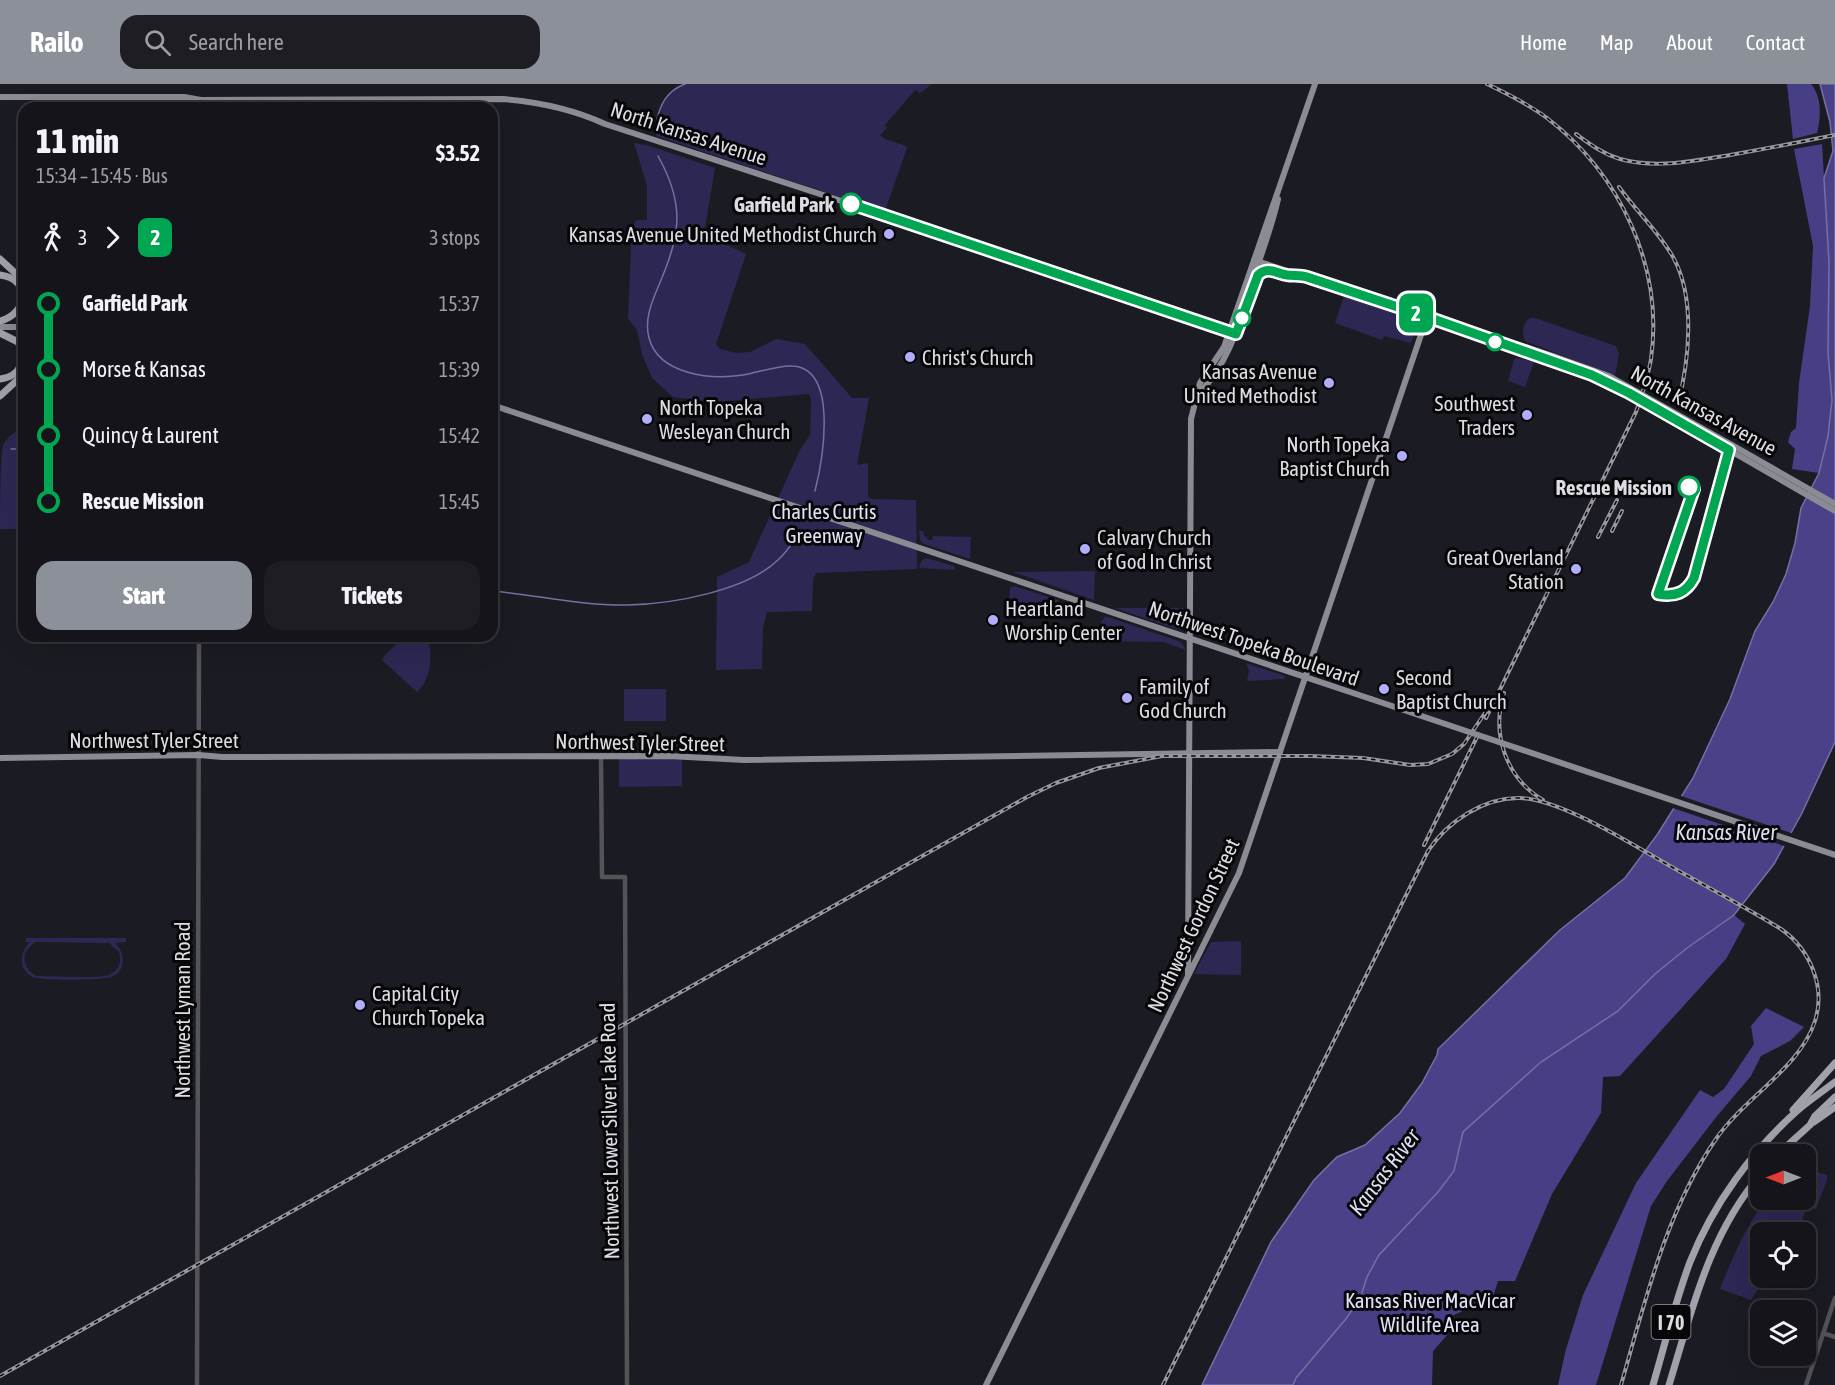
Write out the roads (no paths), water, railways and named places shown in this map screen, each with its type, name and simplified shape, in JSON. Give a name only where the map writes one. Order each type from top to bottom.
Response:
[{"type":"highway","points":[[0,259],[18,276]]},
{"type":"highway","points":[[0,275],[14,280],[18,285]]},
{"type":"highway","points":[[0,321],[12,317],[18,311]]},
{"type":"highway","points":[[0,333],[18,342]]},
{"type":"highway","points":[[0,379],[14,375],[18,370]]},
{"type":"highway","points":[[0,396],[18,380]]},
{"type":"highway","points":[[1764,1144],[1835,1063]]},
{"type":"highway","name":"I 70","points":[[1764,1144],[1799,1109],[1835,1082]]},
{"type":"highway","points":[[1810,1125],[1815,1116],[1835,1097]]},
{"type":"highway","points":[[1789,1144],[1835,1107]]},
{"type":"highway","name":"I 70","points":[[1653,1385],[1681,1286],[1699,1242],[1740,1172],[1750,1160]]},
{"type":"highway","name":"I 70","points":[[1669,1385],[1701,1280],[1713,1249],[1750,1187]]},
{"type":"main road","points":[[1233,333],[1276,193],[1315,84]]},
{"type":"main road","name":"North Kansas Avenue","points":[[0,97],[503,99],[563,108],[1233,333]]},
{"type":"main road","points":[[1256,261],[1478,334],[1486,339],[1552,358]]},
{"type":"main road","points":[[1248,297],[1256,261]]},
{"type":"main road","points":[[1188,976],[1190,429],[1192,413],[1200,383],[1233,333],[1256,278],[1262,271],[1272,270],[1287,275],[1299,274]]},
{"type":"main road","name":"Northwest Gordon Street","points":[[986,1385],[1239,873],[1427,317]]},
{"type":"main road","points":[[0,327],[18,327]]},
{"type":"main road","name":"North Kansas Avenue","points":[[1552,358],[1596,370],[1628,385],[1835,504]]},
{"type":"main road","name":"North Kansas Avenue","points":[[1552,358],[1623,389],[1835,511]]},
{"type":"main road","name":"Northwest Topeka Boulevard","points":[[498,407],[1835,855]]},
{"type":"main road","name":"Northwest Tyler Street","points":[[0,758],[199,755],[222,757],[698,756],[744,760],[1280,752]]},
{"type":"street","name":"Northwest Lyman Road","points":[[197,1385],[199,642]]},
{"type":"street","name":"Northwest Lower Silver Lake Road","points":[[601,756],[602,877],[625,877],[627,1385]]},
{"type":"street","points":[[1806,1385],[1835,1298]]},
{"type":"street","points":[[1823,1333],[1835,1337]]},
{"type":"water","name":"Kansas River","points":[[1820,84],[1835,84],[1835,742],[1802,813],[1774,864],[1734,915],[1655,974],[1618,1011],[1541,1062],[1463,1132],[1454,1171],[1438,1192],[1379,1255],[1367,1277],[1360,1299],[1296,1378],[1293,1385],[1202,1385],[1271,1242],[1314,1180],[1337,1157],[1365,1145],[1400,1113],[1422,1083],[1438,1049],[1560,930],[1625,878],[1657,835],[1693,778],[1730,699],[1755,631],[1773,602],[1786,574],[1795,543],[1801,508],[1819,473],[1828,436],[1832,400],[1828,353],[1829,262],[1824,178],[1833,151],[1830,122]]},
{"type":"waterway","points":[[656,123],[665,99],[685,84]]},
{"type":"waterway","points":[[658,156],[673,190],[677,220],[672,251],[651,304],[648,318],[649,338],[663,360],[675,367],[702,375],[716,377],[743,375],[787,366],[807,371],[817,382],[824,419],[821,460],[815,491]]},
{"type":"waterway","points":[[11,449],[18,449]]},
{"type":"waterway","points":[[498,592],[611,605],[666,602],[708,594],[748,580],[765,570],[782,556],[801,530]]},
{"type":"railway","points":[[1486,718],[1636,412],[1650,366],[1653,325],[1650,290],[1643,257],[1631,225],[1596,166],[1547,118],[1487,84]]},
{"type":"railway","points":[[1576,134],[1614,157],[1634,162],[1661,164],[1689,162],[1835,135]]},
{"type":"railway","points":[[1619,187],[1673,257],[1685,291],[1688,310],[1687,349],[1678,404]]},
{"type":"railway","points":[[1598,537],[1617,500]]},
{"type":"railway","points":[[1612,531],[1622,511]]},
{"type":"railway","points":[[1504,693],[1499,724],[1505,754],[1519,780],[1543,800]]},
{"type":"railway","points":[[0,1376],[1027,797],[1056,783],[1099,768],[1162,756],[1310,756],[1363,758],[1410,765],[1428,764],[1452,754],[1464,744],[1487,710]]},
{"type":"railway","points":[[1424,845],[1477,737]]},
{"type":"railway","points":[[1163,1385],[1428,851],[1445,830],[1468,813],[1493,802],[1520,798],[1556,806],[1596,824],[1781,929],[1800,947],[1817,982],[1818,1008],[1808,1038],[1797,1054],[1741,1110],[1716,1139],[1683,1196],[1648,1290],[1621,1385]]},
{"type":"place","name":"Garfield Park","points":[[851,204]]},
{"type":"place","name":"Kansas Avenue United Methodist Church","points":[[889,234]]},
{"type":"place","name":"Christ's Church","points":[[910,357]]},
{"type":"place","name":"Kansas Avenue United Methodist","points":[[1329,383]]},
{"type":"place","name":"Southwest Traders","points":[[1527,415]]},
{"type":"place","name":"North Topeka Wesleyan Church","points":[[647,419]]},
{"type":"place","name":"North Topeka Baptist Church","points":[[1402,456]]},
{"type":"place","name":"Rescue Mission","points":[[1689,487]]},
{"type":"place","name":"Calvary Church of God In Christ","points":[[1085,549]]},
{"type":"place","name":"Great Overland Station","points":[[1576,569]]},
{"type":"place","name":"Heartland Worship Center","points":[[993,620]]},
{"type":"place","name":"Second Baptist Church","points":[[1384,689]]},
{"type":"place","name":"Family of God Church","points":[[1127,698]]},
{"type":"place","name":"Capital City Church Topeka","points":[[360,1005]]},
{"type":"park label","name":"Charles Curtis Greenway","points":[[824,523]]},
{"type":"park label","name":"Kansas River MacVicar Wildlife Area","points":[[1430,1312]]}]
